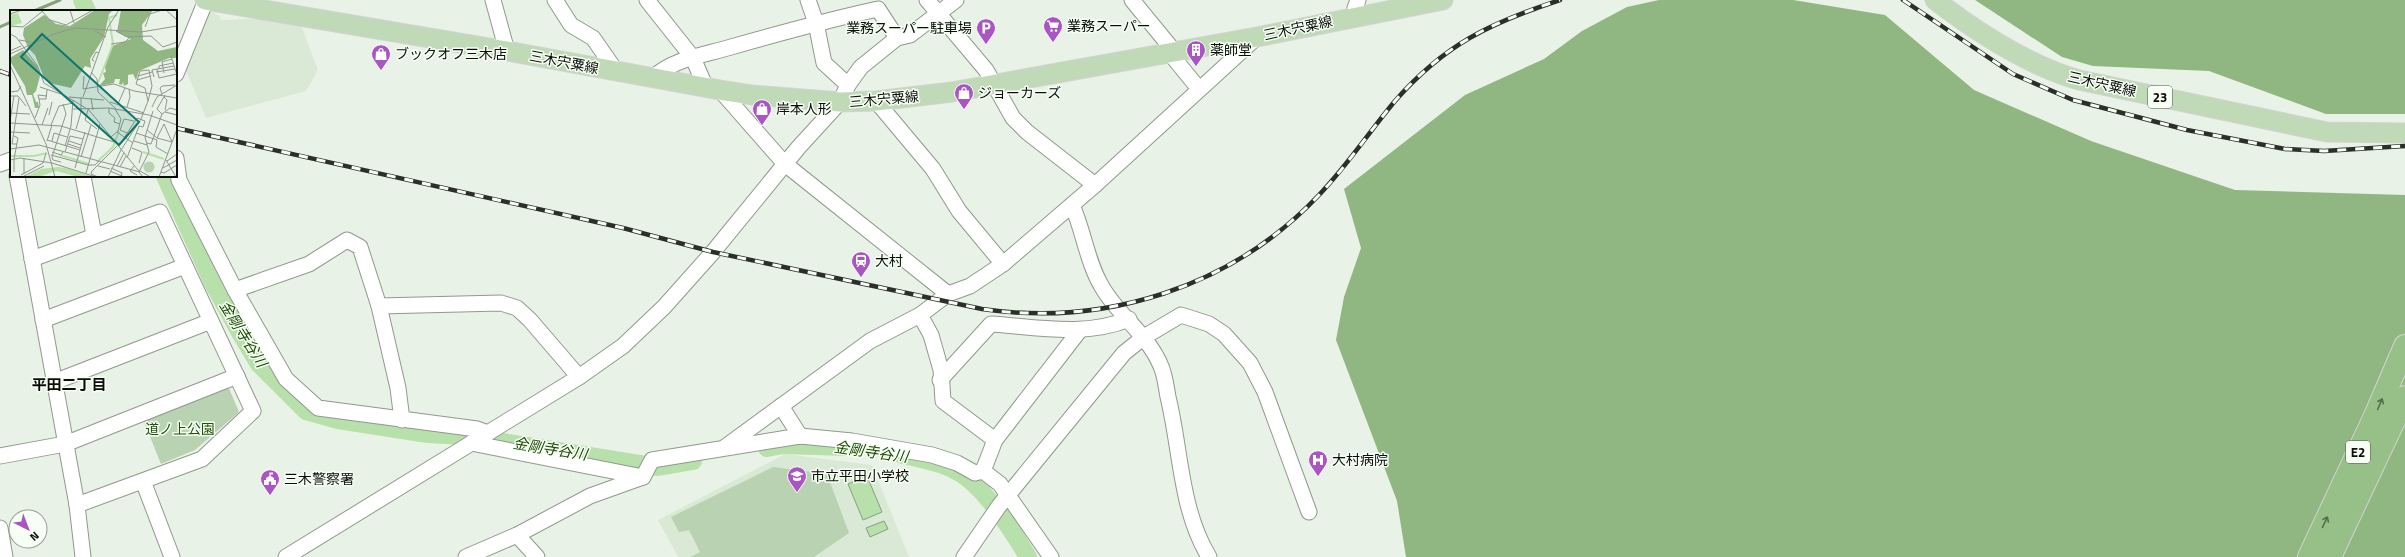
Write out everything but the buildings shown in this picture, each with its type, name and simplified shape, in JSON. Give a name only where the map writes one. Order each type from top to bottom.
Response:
[{"type":"highway","name":"E2","points":[[2309,557],[2375,416],[2405,346]]},
{"type":"highway","name":"E2","points":[[2330,557],[2405,397]]},
{"type":"main road","name":"三木宍粟線","points":[[206,0],[507,51],[713,89],[752,95],[840,102],[876,101],[952,92],[1170,51],[1257,37],[1357,8],[1443,0]]},
{"type":"main road","name":"三木宍粟線","points":[[1935,0],[2032,63],[2054,73],[2079,80],[2327,132],[2405,133]]},
{"type":"street","points":[[177,72],[206,0]]},
{"type":"street","points":[[493,0],[507,51]]},
{"type":"street","points":[[555,0],[571,25],[593,38],[616,71]]},
{"type":"street","points":[[647,0],[693,58],[713,89],[785,164],[948,294]]},
{"type":"street","points":[[808,0],[816,23],[824,63],[848,85]]},
{"type":"street","points":[[927,0],[986,70],[1013,118],[1026,132],[1095,185]]},
{"type":"street","points":[[286,557],[579,377],[623,346],[664,307],[712,253],[785,164],[840,102],[848,85],[861,67],[897,38],[910,35],[956,0]]},
{"type":"street","points":[[1139,2],[1170,51],[1200,90]]},
{"type":"street","points":[[653,78],[663,68],[693,58],[884,5],[897,38]]},
{"type":"street","points":[[725,447],[870,341],[920,315],[948,294],[970,286],[1003,264],[1095,185],[1257,37]]},
{"type":"street","points":[[876,101],[933,169],[959,211],[1003,264]]},
{"type":"street","points":[[0,164],[10,160]]},
{"type":"street","points":[[177,165],[179,180],[236,290],[286,379],[318,408],[477,429],[488,433]]},
{"type":"street","points":[[17,177],[77,505],[84,557]]},
{"type":"street","points":[[83,177],[94,236]]},
{"type":"street","points":[[1072,205],[1081,225],[1088,258],[1102,288],[1144,337],[1161,365],[1171,407],[1188,508],[1209,557]]},
{"type":"street","points":[[32,260],[160,212],[253,411],[202,459],[77,505]]},
{"type":"street","points":[[236,290],[309,264],[347,240],[360,247],[379,306],[398,388],[402,420]]},
{"type":"street","points":[[43,320],[185,266]]},
{"type":"street","points":[[379,306],[501,303],[516,308],[530,320],[579,377]]},
{"type":"street","points":[[920,315],[931,335],[941,370],[940,380],[943,401],[995,440]]},
{"type":"street","points":[[964,557],[1007,496],[1124,352],[1144,337],[1181,315],[1209,324],[1224,334],[1250,363],[1265,392],[1309,512]]},
{"type":"street","points":[[940,380],[991,324],[1080,330],[1116,325],[1129,319]]},
{"type":"street","points":[[54,382],[211,321]]},
{"type":"street","points":[[983,470],[995,440],[1080,330]]},
{"type":"street","points":[[0,456],[65,444],[237,376]]},
{"type":"street","points":[[781,406],[800,436]]},
{"type":"street","points":[[2339,557],[2405,412]]},
{"type":"street","points":[[466,557],[517,535],[590,496],[643,477],[652,460],[725,447],[800,436],[898,449],[957,463],[975,472],[983,470]]},
{"type":"street","points":[[471,443],[643,477]]},
{"type":"street","points":[[983,470],[1000,484],[1051,557]]},
{"type":"street","points":[[143,481],[172,557]]},
{"type":"street","points":[[0,528],[5,557]]},
{"type":"street","points":[[517,535],[537,557]]},
{"type":"shaded area","points":[[1659,0],[1793,0],[1885,15],[1974,90],[2091,141],[2235,190],[2405,195],[2405,557],[1406,557],[1397,501],[1336,340],[1344,297],[1361,248],[1344,189],[1465,95],[1544,59],[1582,31],[1627,7]]},
{"type":"shaded area","points":[[1975,0],[2405,0],[2405,114],[2326,114],[2209,71],[2093,66],[2062,57]]},
{"type":"shaded area","points":[[209,11],[220,16],[221,20],[265,18],[301,25],[318,70],[306,91],[206,118],[184,66]]},
{"type":"shaded area","name":"市立平田小学校","points":[[785,454],[872,465],[909,557],[678,557],[658,520]]},
{"type":"shaded area","points":[[867,476],[882,512],[863,520],[848,484]]},
{"type":"shaded area","points":[[884,521],[888,529],[870,537],[866,528]]},
{"type":"green space","name":"道ノ上公園","points":[[228,386],[239,412],[195,450],[161,464],[142,417]]},
{"type":"green space","name":"市立平田小学校","points":[[773,467],[827,474],[849,533],[814,557],[690,557],[700,552],[689,530],[679,532],[671,517]]},
{"type":"waterway","points":[[36,10],[60,0]]},
{"type":"waterway","name":"金剛寺谷川","points":[[82,0],[87,10]]},
{"type":"waterway","points":[[0,27],[10,22]]},
{"type":"waterway","name":"金剛寺谷川","points":[[165,177],[213,283],[259,364],[306,411],[338,420],[428,434],[465,436],[658,467],[693,461]]},
{"type":"waterway","name":"金剛寺谷川","points":[[767,448],[783,445],[849,447]]},
{"type":"waterway","name":"金剛寺谷川","points":[[902,455],[946,466],[968,479],[988,498],[1014,534],[1028,557]]},
{"type":"railway","points":[[177,128],[623,228],[713,252],[982,309],[1029,313],[1075,312],[1120,305],[1164,293],[1207,276],[1247,254],[1285,227],[1319,195],[1395,101],[1432,64],[1451,50],[1490,27],[1512,17],[1560,0]]},
{"type":"railway","points":[[1903,0],[2013,74],[2073,100],[2187,130],[2285,149],[2324,151],[2405,146]]},
{"type":"railway","points":[[0,71],[10,75]]},
{"type":"place","name":"業務スーパー","points":[[1053,43]]},
{"type":"place","name":"業務スーパー駐車場","points":[[986,45]]},
{"type":"place","name":"薬師堂","points":[[1196,67]]},
{"type":"place","name":"ブックオフ三木店","points":[[381,71]]},
{"type":"place","name":"ジョーカーズ","points":[[964,110]]},
{"type":"place","name":"岸本人形","points":[[762,126]]},
{"type":"place","name":"大村","points":[[861,278]]},
{"type":"place","name":"大村病院","points":[[1318,477]]},
{"type":"place","name":"市立平田小学校","points":[[797,493]]},
{"type":"place","name":"三木警察署","points":[[270,496]]},
{"type":"district","name":"平田二丁目","points":[[69,385]]}]
